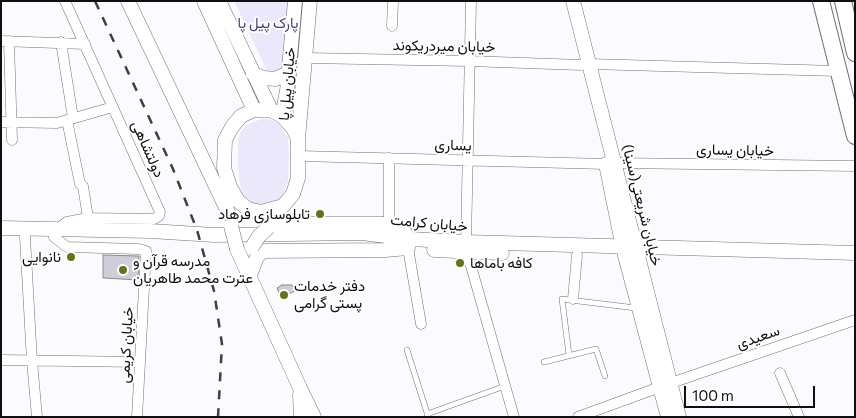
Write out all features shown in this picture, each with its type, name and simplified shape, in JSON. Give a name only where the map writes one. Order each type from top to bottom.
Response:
[{"type":"main road","points":[[128,1],[230,220],[237,250],[314,417]]},
{"type":"main road","points":[[204,1],[254,110]]},
{"type":"main road","points":[[219,1],[253,74],[276,113],[293,128],[298,139],[298,178],[293,194],[252,247],[248,259],[250,275]]},
{"type":"main road","name":"خیابان پیل پا","points":[[276,113],[289,73],[295,1]]},
{"type":"main road","name":"خیابان پیل پا","points":[[298,139],[310,1]]},
{"type":"main road","name":"خیابان شریعتی(سینا)","points":[[563,1],[585,65]]},
{"type":"main road","name":"خیابان شریعتی(سینا)","points":[[573,1],[585,65],[665,385],[668,417]]},
{"type":"main road","points":[[821,1],[855,136]]},
{"type":"main road","points":[[843,1],[855,53]]},
{"type":"main road","points":[[253,74],[275,79],[289,73]]},
{"type":"main road","points":[[276,113],[254,110],[241,116],[225,140],[224,168],[230,187],[238,202],[248,209],[261,212],[283,206]]},
{"type":"main road","points":[[230,220],[238,202]]},
{"type":"main road","points":[[250,275],[257,257],[263,251],[385,250],[409,244],[404,232],[389,224],[270,226]]},
{"type":"main road","name":"خیابان کرامت","points":[[1,228],[57,233]]},
{"type":"main road","name":"خیابان کرامت","points":[[1,236],[25,237],[57,233],[150,231],[214,235],[362,233],[409,244],[577,255],[631,252],[855,253]]},
{"type":"main road","name":"خیابان کرامت","points":[[467,247],[855,262]]},
{"type":"main road","name":"خیابان شریعتی(سینا)","points":[[631,252],[639,309],[665,385],[679,417]]},
{"type":"main road","points":[[300,388],[301,417]]},
{"type":"street","name":"دولتشاهی","points":[[57,233],[67,222],[88,218],[154,219],[159,216],[160,212],[66,1]]},
{"type":"street","points":[[392,26],[393,1]]},
{"type":"street","points":[[471,1],[468,61],[467,247],[514,417]]},
{"type":"street","points":[[12,140],[7,123],[5,41],[85,44]]},
{"type":"street","points":[[61,42],[70,119],[80,184],[83,186],[88,218]]},
{"type":"street","name":"خیابان میردریکوند","points":[[306,58],[838,72]]},
{"type":"street","points":[[7,123],[57,123],[113,107]]},
{"type":"street","name":"یساری","points":[[299,156],[611,164]]},
{"type":"street","points":[[389,158],[389,224]]},
{"type":"street","name":"خیابان یساری","points":[[611,164],[855,166]]},
{"type":"street","name":"خیابان کریمی","points":[[57,233],[67,247],[139,249],[146,251],[137,417]]},
{"type":"street","points":[[25,237],[37,417]]},
{"type":"street","points":[[409,244],[422,324]]},
{"type":"street","points":[[573,299],[577,255]]},
{"type":"street","name":"سعیدی","points":[[578,417],[855,320]]},
{"type":"street","points":[[1,360],[140,362]]},
{"type":"street","points":[[780,373],[799,417]]},
{"type":"lane","points":[[569,355],[562,299],[639,309]]},
{"type":"lane","points":[[544,362],[596,349],[605,376]]},
{"type":"lane","points":[[408,350],[427,416],[505,386]]},
{"type":"green space","name":"پارک پیل پا","points":[[234,1],[292,1],[287,67],[278,72],[267,71]]},
{"type":"green space","points":[[261,119],[275,121],[281,127],[288,138],[289,152],[288,181],[282,198],[278,203],[262,208],[246,201],[240,186],[238,166],[238,141],[240,133],[245,126]]},
{"type":"building","name":"مدرسه قرآن و عترت محمد طاهریان","points":[[103,255],[139,256],[138,280],[103,278]]},
{"type":"building","name":"دفتر خدمات پستی گرامی","points":[[282,285],[292,285],[295,291],[281,298],[277,288]]},
{"type":"railway","points":[[95,1],[173,169],[197,230],[214,291],[222,344],[218,417]]},
{"type":"place","name":"تابلوسازی فرهاد","points":[[320,214]]},
{"type":"place","name":"نانوایی","points":[[71,257]]},
{"type":"place","name":"کافه باماها","points":[[460,263]]},
{"type":"place","name":"مدرسه قرآن و عترت محمد طاهریان","points":[[123,270]]},
{"type":"place","name":"دفتر خدمات پستی گرامی","points":[[284,295]]}]
